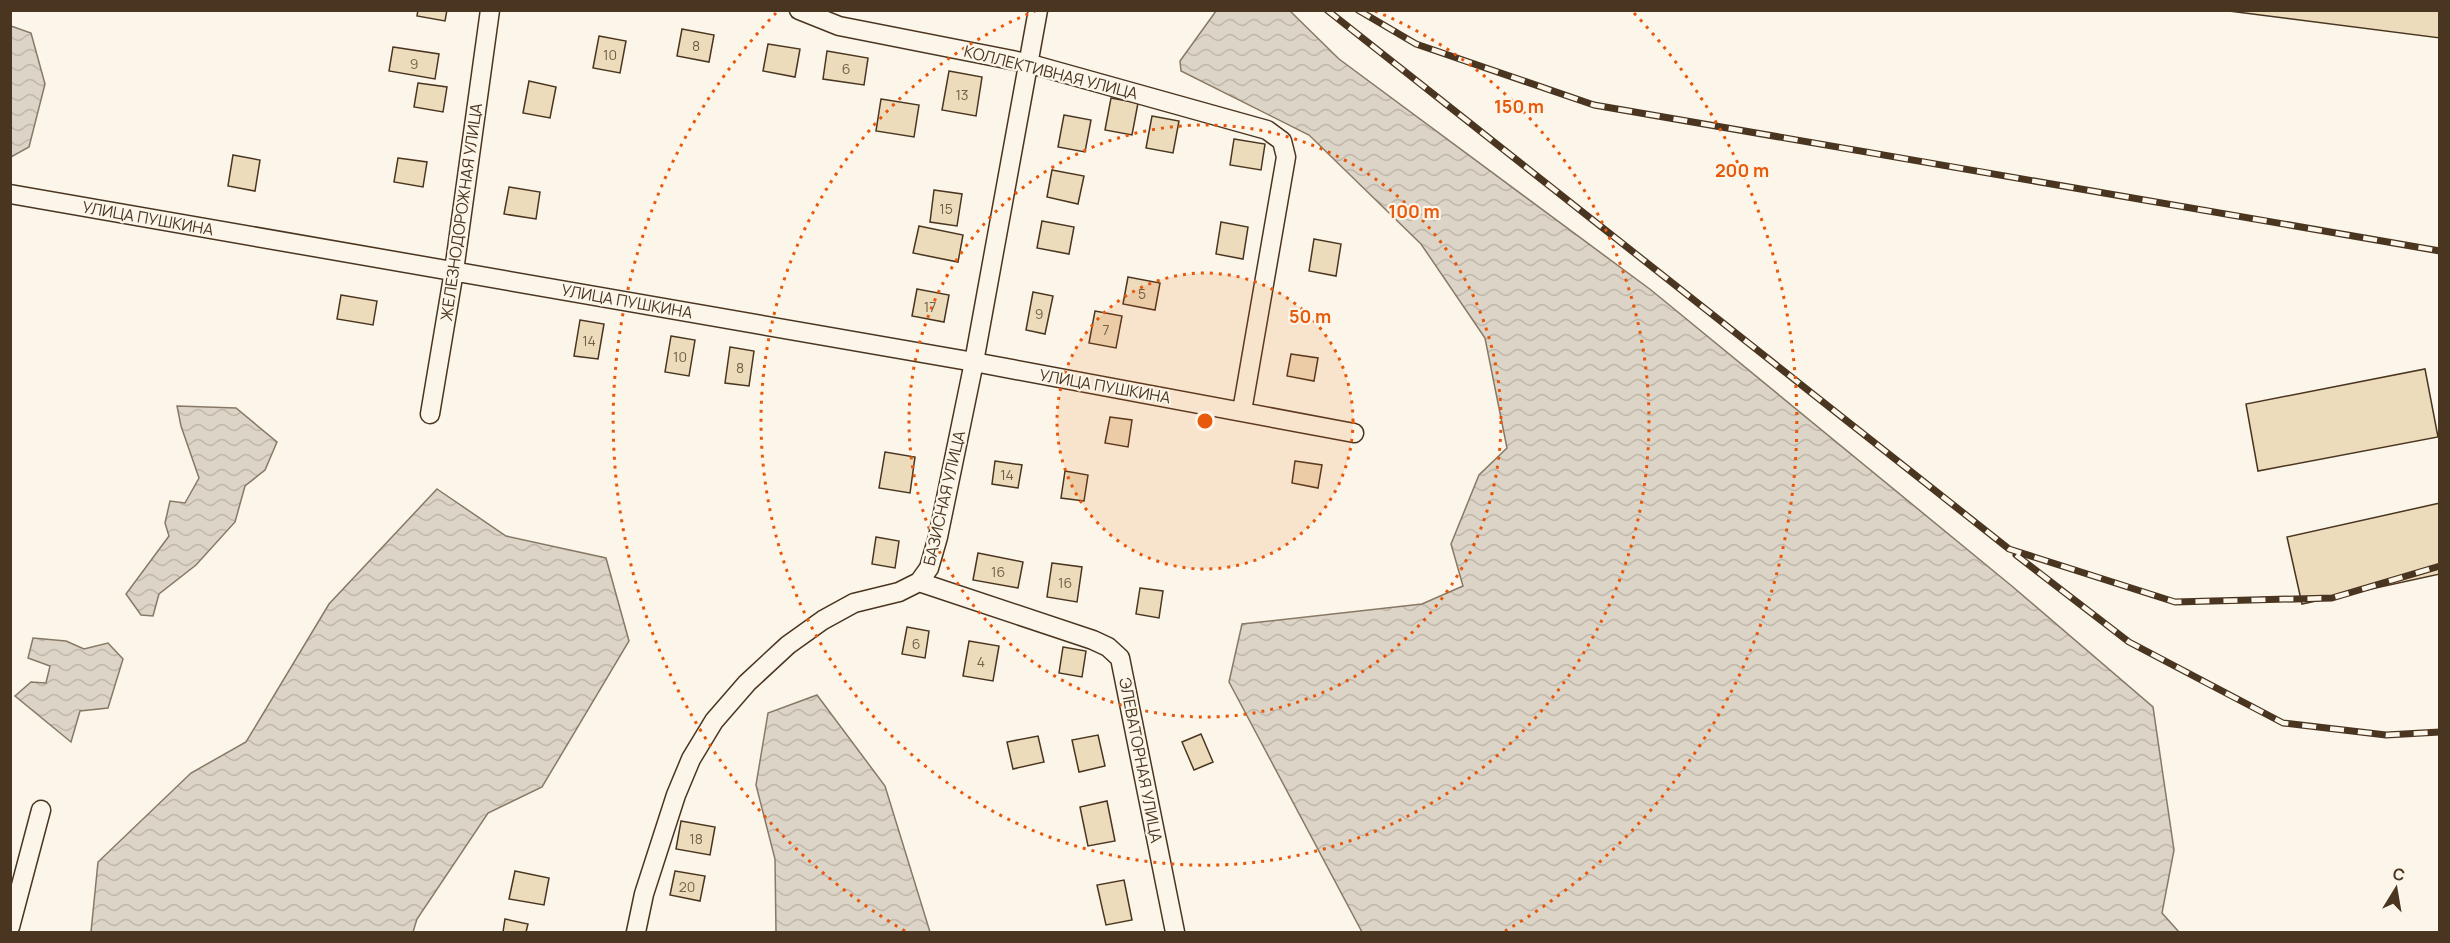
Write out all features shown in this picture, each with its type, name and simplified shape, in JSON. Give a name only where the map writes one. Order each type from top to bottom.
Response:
[{"type":"street","name":"ЖЕЛЕЗНОДОРОЖНАЯ УЛИЦА","points":[[430,414],[454,271],[489,10]]},
{"type":"street","name":"КОЛЛЕКТИВНАЯ УЛИЦА","points":[[799,10],[839,26],[1027,63],[1267,129],[1282,141],[1286,157],[1242,411]]},
{"type":"street","name":"БАЗИСНАЯ УЛИЦА","points":[[636,933],[644,894],[676,795],[691,759],[714,721],[747,683],[788,645],[823,620],[854,603],[899,592],[919,582],[929,568],[938,537],[974,362],[1038,10]]},
{"type":"street","name":"УЛИЦА ПУШКИНА","points":[[10,194],[974,362],[1354,433]]},
{"type":"street","name":"ЭЛЕВАТОРНАЯ УЛИЦА","points":[[919,582],[1093,640],[1108,647],[1119,658],[1175,933]]},
{"type":"street","points":[[10,927],[41,810]]},
{"type":"water","points":[[1216,11],[1290,11],[1339,59],[1651,290],[2013,587],[2153,707],[2174,850],[2162,913],[2179,932],[1362,932],[1229,682],[1242,624],[1422,604],[1463,586],[1451,544],[1479,475],[1507,448],[1485,338],[1421,244],[1309,135],[1181,71],[1180,61]]},
{"type":"water","points":[[11,26],[31,33],[45,84],[29,147],[11,157]]},
{"type":"water","points":[[177,406],[236,408],[277,442],[265,470],[245,486],[235,522],[196,565],[159,594],[153,616],[141,615],[126,594],[169,536],[165,523],[170,501],[185,503],[199,478],[181,426]]},
{"type":"water","points":[[437,489],[506,536],[606,558],[629,641],[542,787],[488,813],[417,919],[413,932],[91,932],[98,862],[191,773],[246,742],[329,604]]},
{"type":"water","points":[[33,638],[66,641],[84,649],[108,643],[123,659],[108,708],[80,711],[71,742],[15,696],[31,682],[46,683],[50,666],[28,658]]},
{"type":"water","points":[[817,695],[885,786],[930,932],[776,932],[775,859],[756,785],[768,713]]},
{"type":"building","points":[[418,10],[447,10],[445,21],[417,16]]},
{"type":"building","points":[[2221,10],[2440,10],[2440,38]]},
{"type":"building","points":[[682,29],[714,35],[709,62],[677,56]]},
{"type":"building","points":[[599,36],[626,41],[620,73],[593,68]]},
{"type":"building","points":[[768,44],[800,49],[795,77],[763,71]]},
{"type":"building","points":[[393,47],[439,54],[435,79],[389,71]]},
{"type":"building","points":[[827,51],[868,58],[864,85],[823,79]]},
{"type":"building","points":[[949,71],[982,77],[976,116],[942,110]]},
{"type":"building","points":[[529,81],[556,87],[550,118],[523,113]]},
{"type":"building","points":[[418,83],[447,87],[443,112],[414,107]]},
{"type":"building","points":[[1111,98],[1138,103],[1132,135],[1105,130]]},
{"type":"building","points":[[881,99],[919,105],[914,137],[876,131]]},
{"type":"building","points":[[1064,115],[1091,120],[1085,152],[1058,147]]},
{"type":"building","points":[[1152,116],[1179,121],[1173,153],[1146,148]]},
{"type":"building","points":[[1234,139],[1265,144],[1261,170],[1230,165]]},
{"type":"building","points":[[233,155],[260,160],[255,191],[228,186]]},
{"type":"building","points":[[398,158],[427,162],[423,187],[394,182]]},
{"type":"building","points":[[1052,170],[1084,176],[1078,204],[1047,197]]},
{"type":"building","points":[[509,187],[540,192],[536,219],[504,214]]},
{"type":"building","points":[[934,190],[962,194],[957,226],[930,222]]},
{"type":"building","points":[[1042,221],[1074,227],[1069,254],[1037,248]]},
{"type":"building","points":[[1221,222],[1248,227],[1243,259],[1216,254]]},
{"type":"building","points":[[919,226],[963,235],[958,262],[913,253]]},
{"type":"building","points":[[1314,239],[1341,244],[1336,276],[1309,271]]},
{"type":"building","points":[[1128,277],[1160,283],[1155,310],[1123,304]]},
{"type":"building","points":[[917,289],[949,295],[944,322],[912,316]]},
{"type":"building","points":[[1033,292],[1053,296],[1045,334],[1026,330]]},
{"type":"building","points":[[341,295],[377,301],[373,325],[337,319]]},
{"type":"building","points":[[1095,311],[1122,316],[1116,348],[1089,343]]},
{"type":"building","points":[[580,320],[604,324],[598,359],[574,356]]},
{"type":"building","points":[[671,336],[695,340],[689,376],[665,372]]},
{"type":"building","points":[[730,347],[754,351],[749,386],[725,383]]},
{"type":"building","points":[[1291,354],[1318,358],[1314,381],[1287,376]]},
{"type":"building","points":[[2425,369],[2438,437],[2258,471],[2246,404]]},
{"type":"building","points":[[1110,417],[1132,420],[1128,447],[1105,443]]},
{"type":"building","points":[[885,452],[915,457],[910,493],[879,488]]},
{"type":"building","points":[[995,461],[1022,465],[1018,488],[992,484]]},
{"type":"building","points":[[1295,461],[1322,465],[1318,488],[1292,483]]},
{"type":"building","points":[[1065,471],[1088,475],[1084,501],[1061,498]]},
{"type":"building","points":[[2440,503],[2440,574],[2302,604],[2287,537]]},
{"type":"building","points":[[876,537],[899,541],[895,568],[872,564]]},
{"type":"building","points":[[978,553],[1023,562],[1018,588],[973,580]]},
{"type":"building","points":[[1052,563],[1082,567],[1077,602],[1047,597]]},
{"type":"building","points":[[1140,588],[1163,591],[1159,618],[1136,614]]},
{"type":"building","points":[[907,627],[929,631],[925,658],[902,654]]},
{"type":"building","points":[[969,641],[999,646],[993,681],[963,676]]},
{"type":"building","points":[[1063,647],[1086,651],[1082,677],[1059,673]]},
{"type":"building","points":[[1201,734],[1213,762],[1194,770],[1182,742]]},
{"type":"building","points":[[1098,735],[1105,766],[1079,772],[1072,740]]},
{"type":"building","points":[[1038,736],[1044,762],[1013,769],[1007,742]]},
{"type":"building","points":[[1107,801],[1115,841],[1088,846],[1080,807]]},
{"type":"building","points":[[681,821],[715,827],[710,855],[676,849]]},
{"type":"building","points":[[515,871],[549,878],[544,905],[509,899]]},
{"type":"building","points":[[675,871],[705,876],[700,901],[670,895]]},
{"type":"building","points":[[1124,880],[1132,920],[1106,925],[1097,885]]},
{"type":"building","points":[[505,919],[528,924],[526,932],[503,932]]},
{"type":"railway","points":[[1327,10],[2009,549],[2175,602],[2332,598],[2440,566]]},
{"type":"railway","points":[[1358,10],[1416,44],[1594,105],[2440,251]]},
{"type":"railway","points":[[2016,555],[2129,642],[2283,723],[2386,735],[2440,732]]}]
